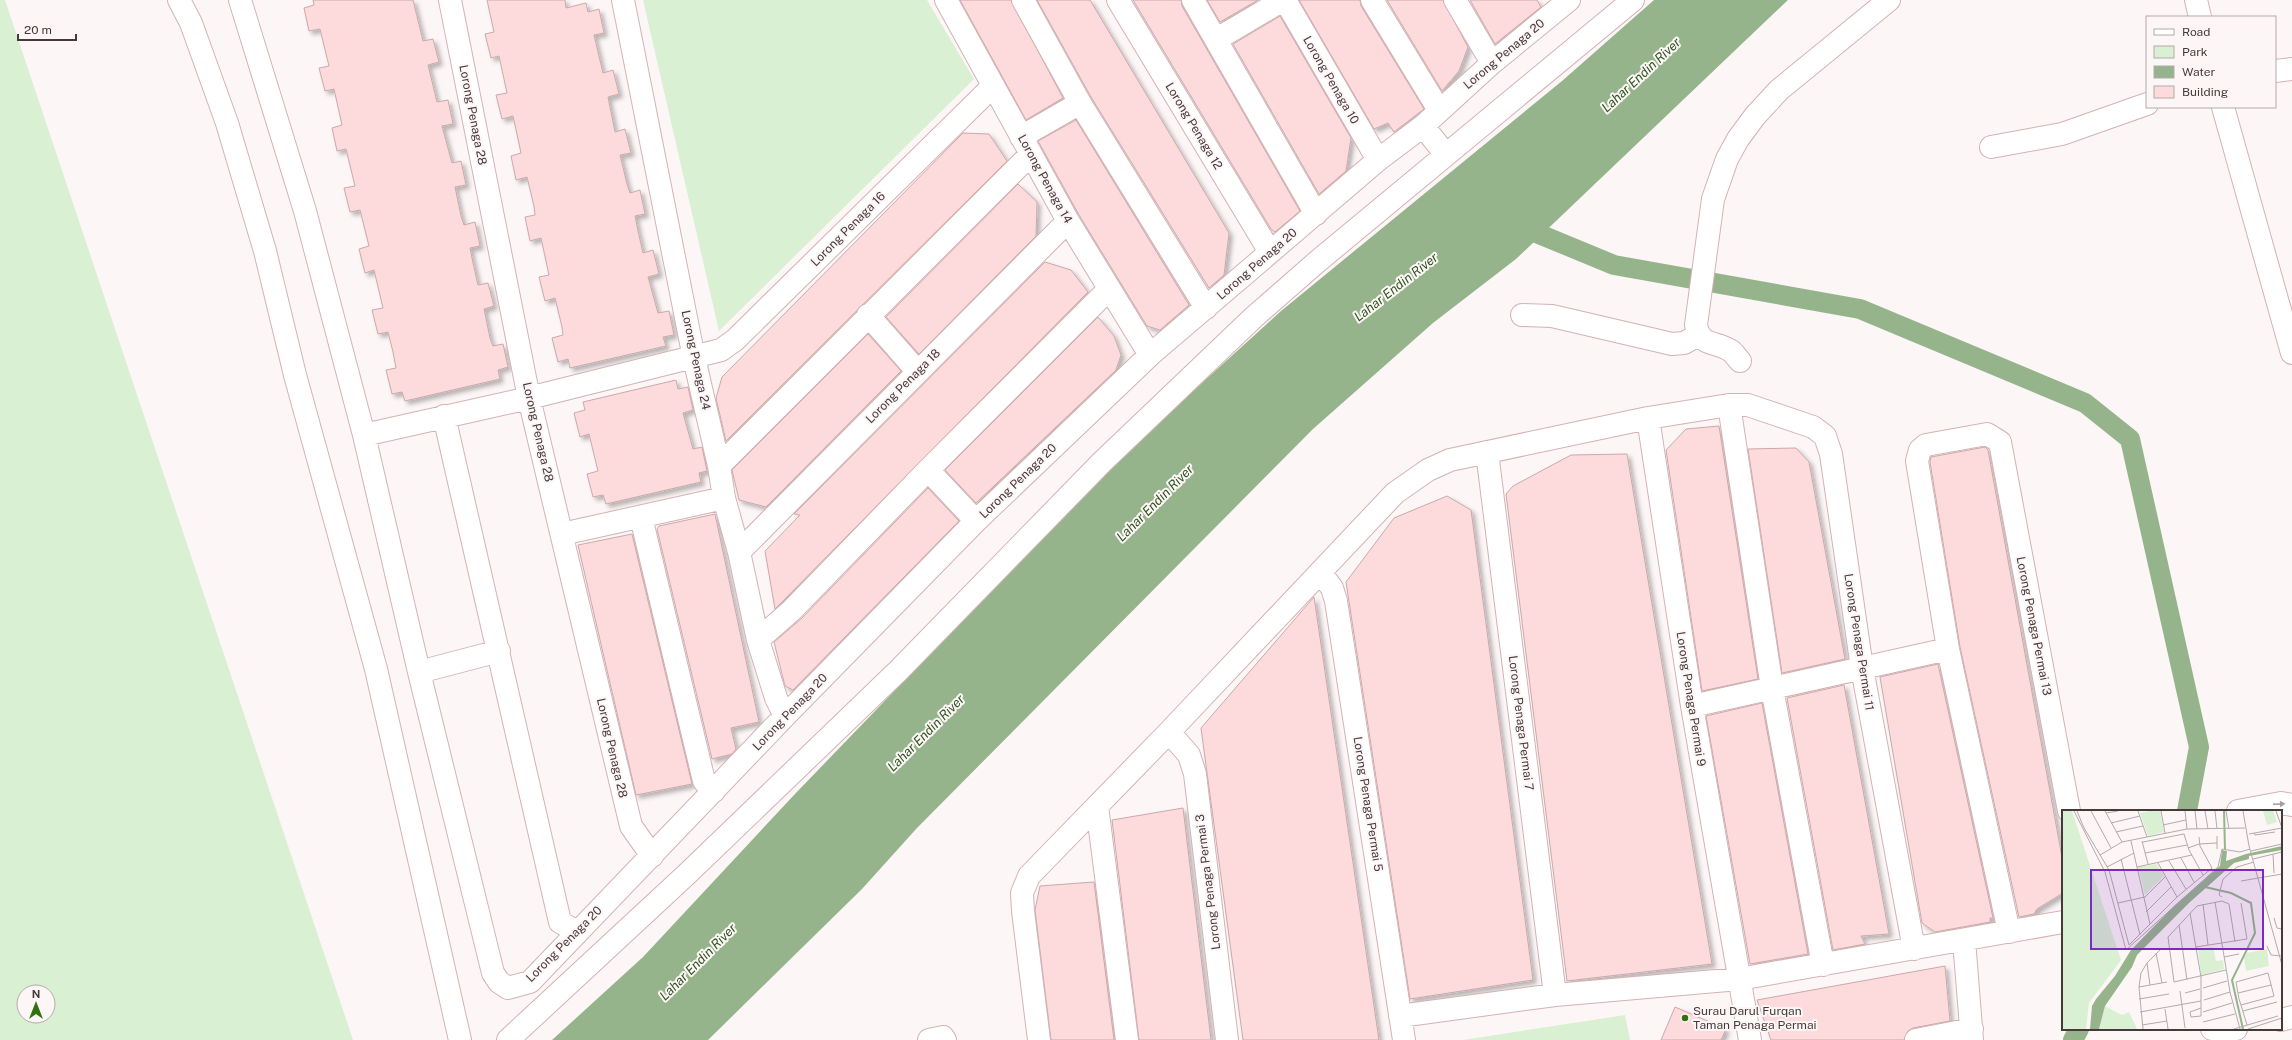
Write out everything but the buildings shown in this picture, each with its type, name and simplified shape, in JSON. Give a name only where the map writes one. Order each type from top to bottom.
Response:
[{"type":"street","points":[[179,0],[191,23],[227,123],[265,251],[295,375],[376,669],[460,1040]]},
{"type":"street","points":[[240,0],[305,211],[364,435],[419,672],[499,652]]},
{"type":"street","name":"Lorong Penaga 28","points":[[450,0],[529,398],[630,826],[652,856]]},
{"type":"street","name":"Lorong Penaga 24","points":[[623,0],[694,358],[719,466],[724,498],[739,552],[758,640],[776,698],[785,716]]},
{"type":"street","name":"Lorong Penaga 14","points":[[946,0],[1068,221],[1150,355]]},
{"type":"street","points":[[1023,0],[1080,103],[1206,308]]},
{"type":"street","name":"Lorong Penaga 12","points":[[1118,0],[1270,252]]},
{"type":"street","points":[[1193,0],[1217,38],[1316,214]]},
{"type":"street","points":[[1217,38],[1284,0]]},
{"type":"street","name":"Lorong Penaga 10","points":[[1284,0],[1378,160]]},
{"type":"street","points":[[1372,0],[1438,110]]},
{"type":"street","points":[[1455,0],[1492,63]]},
{"type":"street","name":"Lorong Penaga 20","points":[[419,672],[493,973],[499,982],[508,988],[530,982],[785,716],[976,521],[1150,355],[1378,160],[1423,126],[1438,110],[1492,63],[1547,7],[1569,0]]},
{"type":"street","points":[[508,1040],[681,879],[898,672],[1102,462],[1254,317],[1633,0]]},
{"type":"street","points":[[1740,361],[1731,351],[1706,342],[1698,336],[1696,325],[1702,294],[1710,221],[1719,179],[1738,139],[1755,116],[1779,90],[1889,0]]},
{"type":"street","points":[[2196,0],[2200,16]]},
{"type":"street","points":[[2276,71],[2292,69]]},
{"type":"street","name":"Lorong Penaga 16","points":[[364,435],[529,398],[694,358],[721,350],[735,340],[993,86]]},
{"type":"street","points":[[719,466],[868,316],[1026,145],[1080,103]]},
{"type":"street","points":[[1991,147],[2062,134],[2146,104]]},
{"type":"street","points":[[2224,108],[2292,352]]},
{"type":"street","points":[[1423,126],[1446,155]]},
{"type":"street","name":"Lorong Penaga 18","points":[[739,552],[1068,221]]},
{"type":"street","points":[[758,640],[792,610],[928,470],[1109,289]]},
{"type":"street","points":[[1522,314],[1552,316],[1672,344],[1684,343],[1698,336]]},
{"type":"street","points":[[868,316],[918,372]]},
{"type":"street","points":[[1729,405],[1772,688],[1823,965]]},
{"type":"street","name":"Lorong Penaga Permai 11","points":[[1039,1040],[1022,893],[1029,876],[1169,732],[1395,493],[1411,480],[1450,460],[1648,418],[1729,405],[1748,405],[1798,421],[1813,427],[1825,436],[1831,454],[1862,668],[1914,949]]},
{"type":"street","points":[[444,416],[560,922],[577,932]]},
{"type":"street","name":"Lorong Penaga Permai 9","points":[[1648,418],[1692,706],[1750,1040]]},
{"type":"street","name":"Lorong Penaga Permai 13","points":[[1948,649],[1917,461],[1918,455],[1920,450],[1926,445],[1987,434],[2000,442],[2069,810]]},
{"type":"street","name":"Lorong Penaga Permai 7","points":[[1487,452],[1554,995]]},
{"type":"street","points":[[928,470],[976,521]]},
{"type":"street","points":[[562,534],[724,498]]},
{"type":"street","points":[[641,517],[704,781],[714,791]]},
{"type":"street","name":"Lorong Penaga Permai 5","points":[[1320,572],[1332,588],[1336,600],[1404,1040]]},
{"type":"street","points":[[1692,706],[1948,649],[2009,932]]},
{"type":"street","name":"Lorong Penaga Permai 3","points":[[1169,732],[1189,755],[1195,774],[1228,1040]]},
{"type":"street","points":[[2243,810],[2281,803],[2292,805]]},
{"type":"street","points":[[1097,806],[1127,1040]]},
{"type":"street","points":[[1400,1016],[1554,995],[1739,979],[2062,923]]},
{"type":"street","points":[[1916,1040],[1972,1035],[1964,940]]},
{"type":"street","points":[[2282,1020],[2292,1018]]},
{"type":"street","points":[[2218,1030],[2230,1030]]},
{"type":"green space","points":[[0,0],[5,0],[353,1040],[0,1040]]},
{"type":"green space","points":[[643,0],[927,0],[974,79],[719,331]]},
{"type":"green space","points":[[1625,1015],[1630,1040],[1463,1040]]},
{"type":"water","name":"Lahar Endin River","points":[[1654,0],[1788,0],[1516,259],[1433,323],[1313,429],[917,828],[862,889],[708,1040],[552,1040],[643,957],[794,795],[1116,461],[1281,311],[1562,81]]},
{"type":"waterway","points":[[1519,222],[1522,227],[1614,265],[1860,309],[2085,403],[2130,439],[2199,747],[2187,810]]},
{"type":"waterway","points":[[2073,1040],[2078,1030]]},
{"type":"place","name":"Surau Darul Furqan Taman Penaga Permai","points":[[1685,1018]]}]
